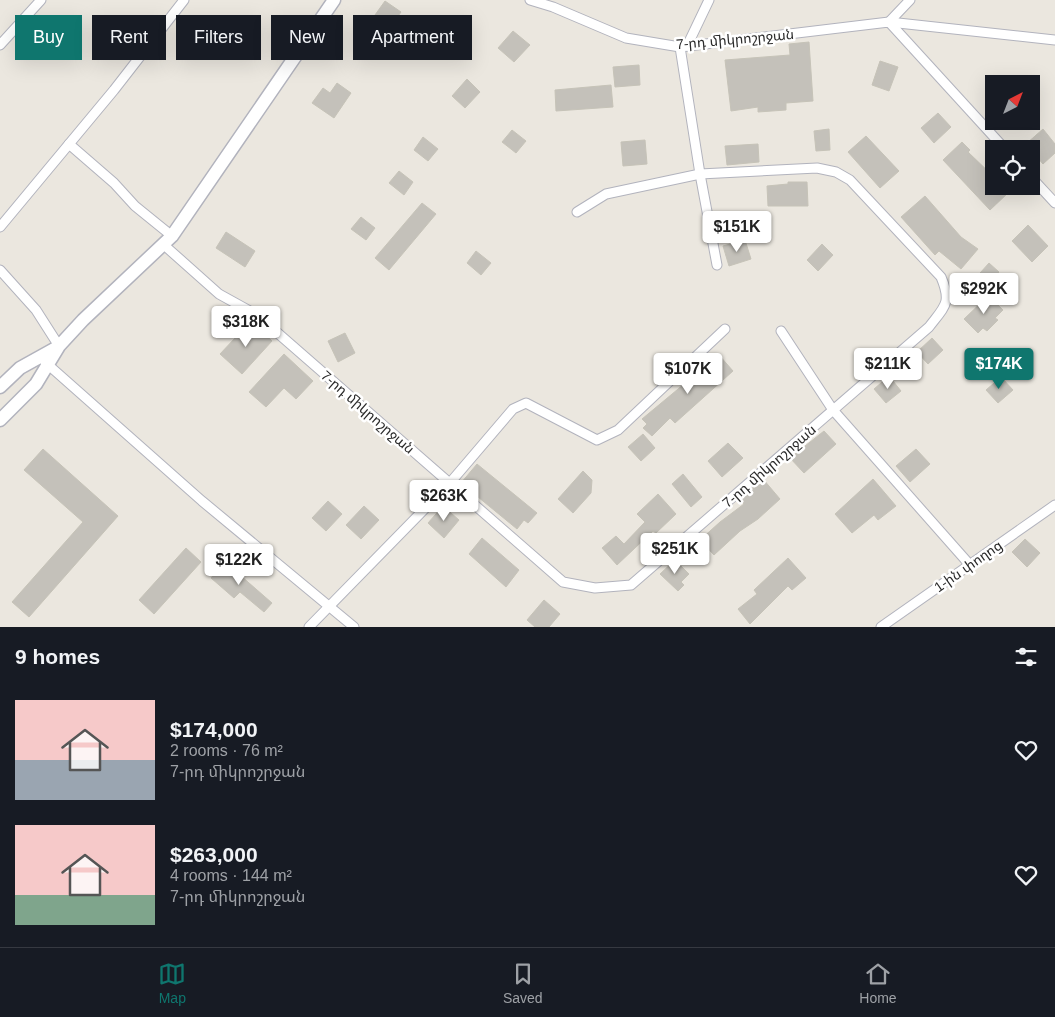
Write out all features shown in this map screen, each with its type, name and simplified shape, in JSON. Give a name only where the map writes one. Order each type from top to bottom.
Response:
[{"type":"main road","points":[[0,420],[36,384],[44,361],[58,346],[168,240],[334,0]]},
{"type":"main road","points":[[0,387],[20,368],[44,361]]},
{"type":"street","points":[[0,45],[41,0]]},
{"type":"street","points":[[0,228],[184,0]]},
{"type":"street","name":"7-րդ միկրոշրջան","points":[[530,0],[554,3],[626,38],[684,46],[889,22],[1055,40]]},
{"type":"street","points":[[709,0],[684,46],[700,174],[717,265]]},
{"type":"street","points":[[910,0],[889,22],[997,140]]},
{"type":"street","name":"7-րդ միկրոշրջան","points":[[69,144],[114,183],[219,294],[257,315],[563,582],[594,588],[632,585],[929,327],[945,306],[948,292],[941,277],[850,180],[836,172],[817,168],[700,174],[606,194],[577,212]]},
{"type":"street","points":[[1040,187],[1055,203]]},
{"type":"street","points":[[0,270],[36,310],[58,346]]},
{"type":"street","points":[[309,627],[449,484],[513,409],[526,403],[596,440],[618,430],[725,329]]},
{"type":"street","points":[[781,331],[833,410],[970,565]]},
{"type":"street","points":[[44,361],[202,501],[330,605],[354,627]]},
{"type":"street","name":"1-ին փողոց","points":[[881,627],[1055,506]]},
{"type":"building","points":[[385,1],[401,12],[399,15],[375,15]]},
{"type":"building","points":[[513,31],[530,45],[514,62],[498,48]]},
{"type":"building","points":[[809,42],[813,101],[786,103],[786,110],[758,112],[758,107],[731,111],[725,60],[790,55],[789,44]]},
{"type":"building","points":[[880,61],[898,67],[889,91],[872,85]]},
{"type":"building","points":[[639,65],[640,85],[615,87],[613,67]]},
{"type":"building","points":[[467,79],[480,92],[465,108],[452,96]]},
{"type":"building","points":[[337,83],[351,93],[334,118],[312,103],[323,88],[330,93]]},
{"type":"building","points":[[611,85],[613,107],[556,111],[555,90]]},
{"type":"building","points":[[938,113],[951,127],[934,143],[921,128]]},
{"type":"building","points":[[829,129],[830,150],[816,151],[814,131]]},
{"type":"building","points":[[1043,129],[1055,144],[1055,153],[1043,164],[1040,160],[1040,140],[1031,140]]},
{"type":"building","points":[[512,130],[526,141],[516,153],[502,142]]},
{"type":"building","points":[[866,136],[899,171],[880,188],[848,152]]},
{"type":"building","points":[[423,137],[438,149],[428,161],[414,150]]},
{"type":"building","points":[[645,140],[647,164],[623,166],[621,142]]},
{"type":"building","points":[[962,142],[970,150],[968,152],[985,168],[985,195],[1006,195],[990,210],[943,160]]},
{"type":"building","points":[[758,144],[759,162],[727,165],[725,146]]},
{"type":"building","points":[[399,171],[413,182],[404,195],[389,183]]},
{"type":"building","points":[[788,182],[807,182],[808,206],[768,206],[767,186],[788,184]]},
{"type":"building","points":[[925,196],[961,237],[978,249],[961,269],[939,251],[935,255],[901,217]]},
{"type":"building","points":[[422,203],[436,214],[389,270],[375,258]]},
{"type":"building","points":[[361,217],[375,228],[366,240],[351,229]]},
{"type":"building","points":[[1028,225],[1048,246],[1032,262],[1012,241]]},
{"type":"building","points":[[226,232],[255,251],[245,267],[216,248]]},
{"type":"building","points":[[745,240],[751,259],[729,266],[723,246]]},
{"type":"building","points":[[822,244],[833,255],[818,271],[807,260]]},
{"type":"building","points":[[476,251],[491,263],[481,275],[467,263]]},
{"type":"building","points":[[989,263],[999,272],[982,290],[972,282]]},
{"type":"building","points":[[986,298],[993,300],[1003,310],[995,318],[998,320],[987,331],[983,328],[978,333],[964,319]]},
{"type":"building","points":[[251,321],[272,341],[242,374],[220,354]]},
{"type":"building","points":[[345,333],[355,353],[338,362],[328,341]]},
{"type":"building","points":[[932,338],[943,350],[928,364],[917,352]]},
{"type":"building","points":[[284,354],[313,381],[296,399],[284,388],[266,407],[249,392]]},
{"type":"building","points":[[719,355],[733,371],[675,423],[670,418],[652,436],[643,428],[647,424],[642,419]]},
{"type":"building","points":[[889,376],[901,391],[886,403],[874,389]]},
{"type":"building","points":[[1001,377],[1013,390],[998,403],[986,390]]},
{"type":"building","points":[[824,431],[836,444],[804,473],[790,458]]},
{"type":"building","points":[[643,434],[655,448],[641,461],[628,447]]},
{"type":"building","points":[[728,443],[743,458],[722,477],[708,461]]},
{"type":"building","points":[[43,449],[118,516],[29,617],[12,602],[83,522],[24,470]]},
{"type":"building","points":[[916,449],[930,464],[910,482],[896,466]]},
{"type":"building","points":[[477,464],[537,513],[528,523],[524,520],[517,529],[461,483]]},
{"type":"building","points":[[583,471],[592,480],[591,493],[573,513],[558,499]]},
{"type":"building","points":[[683,474],[702,497],[691,507],[672,484]]},
{"type":"building","points":[[763,479],[780,499],[714,555],[700,540],[744,504],[740,499]]},
{"type":"building","points":[[873,479],[896,506],[878,520],[874,515],[852,533],[835,514]]},
{"type":"building","points":[[658,494],[676,514],[656,533],[653,531],[617,565],[602,548],[616,536],[624,544],[645,522],[637,514]]},
{"type":"building","points":[[328,501],[342,514],[326,531],[312,518]]},
{"type":"building","points":[[364,506],[379,520],[361,539],[346,525]]},
{"type":"building","points":[[443,506],[459,520],[444,538],[428,523]]},
{"type":"building","points":[[482,538],[519,570],[506,587],[469,554]]},
{"type":"building","points":[[1025,539],[1040,553],[1027,567],[1012,552]]},
{"type":"building","points":[[186,548],[201,562],[154,614],[139,600]]},
{"type":"building","points":[[788,558],[806,578],[792,590],[788,586],[750,624],[738,609],[757,594],[754,590]]},
{"type":"building","points":[[675,560],[689,574],[681,582],[684,585],[678,591],[660,574]]},
{"type":"building","points":[[225,562],[272,603],[264,612],[240,592],[234,598],[211,578]]},
{"type":"building","points":[[544,600],[560,614],[549,627],[535,627],[527,620]]}]
